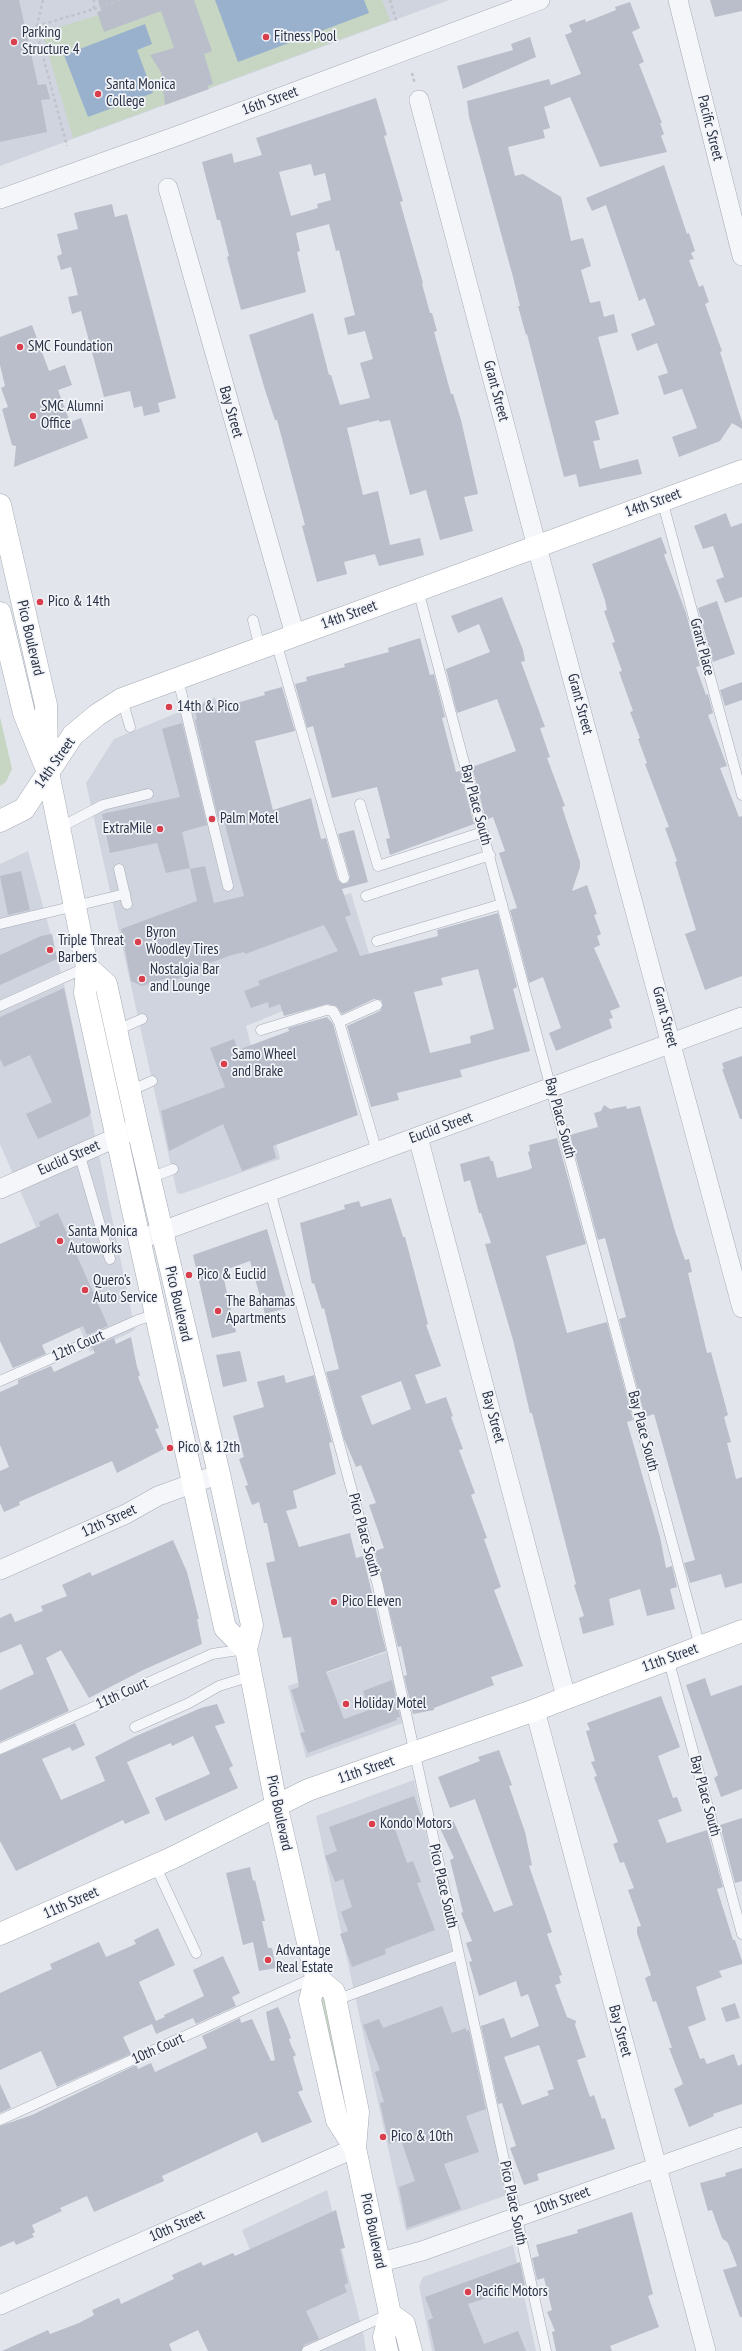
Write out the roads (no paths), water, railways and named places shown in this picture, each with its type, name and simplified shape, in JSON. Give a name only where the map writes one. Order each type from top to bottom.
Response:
[{"type":"main road","name":"14th Street","points":[[0,821],[24,809],[73,735],[97,715],[122,699],[742,471]]},
{"type":"main road","name":"Pico Boulevard","points":[[0,505],[46,704],[48,772],[87,967],[85,993],[118,1136],[225,1628],[246,1649]]},
{"type":"main road","name":"Pico Boulevard","points":[[0,613],[24,713],[48,772]]},
{"type":"main road","name":"Pico Boulevard","points":[[87,967],[106,984],[138,1129],[219,1474],[252,1625],[246,1649],[251,1676],[276,1804],[316,1977],[310,2000],[313,2015],[337,2120],[355,2148]]},
{"type":"main road","name":"11th Street","points":[[0,1934],[155,1865],[276,1804],[308,1790],[535,1710],[742,1631]]},
{"type":"main road","name":"Pico Boulevard","points":[[316,1977],[334,1992],[358,2112],[355,2148],[381,2262],[390,2314],[384,2337],[386,2351]]},
{"type":"main road","points":[[390,2314],[404,2324],[410,2351]]},
{"type":"street","name":"16th Street","points":[[0,199],[177,136],[540,0]]},
{"type":"street","name":"Pacific Street","points":[[678,0],[742,256]]},
{"type":"street","name":"Grant Street","points":[[419,100],[537,547],[742,1308]]},
{"type":"street","name":"Bay Street","points":[[168,188],[277,642]]},
{"type":"street","name":"Euclid Street","points":[[140,1238],[162,1232],[742,1017]]},
{"type":"street","name":"Euclid Street","points":[[0,1189],[118,1136],[138,1129]]},
{"type":"street","name":"Bay Street","points":[[418,1137],[566,1697]]},
{"type":"street","name":"12th Street","points":[[0,1570],[126,1514],[158,1496],[219,1474]]},
{"type":"street","name":"Bay Street","points":[[535,1710],[706,2351]]},
{"type":"street","name":"10th Street","points":[[381,2262],[422,2251],[742,2137]]},
{"type":"street","name":"10th Street","points":[[0,2305],[355,2148]]},
{"type":"lane","name":"Grant Place","points":[[662,500],[742,795]]},
{"type":"lane","name":"Bay Place South","points":[[418,590],[552,1087],[700,1647]]},
{"type":"lane","points":[[253,620],[277,642],[344,878]]},
{"type":"lane","points":[[178,678],[228,886]]},
{"type":"lane","points":[[122,699],[130,726]]},
{"type":"lane","points":[[59,828],[103,805],[148,794]]},
{"type":"lane","points":[[360,804],[378,866],[483,832]]},
{"type":"lane","points":[[366,896],[490,855]]},
{"type":"lane","points":[[119,869],[128,904]]},
{"type":"lane","points":[[0,924],[125,894]]},
{"type":"lane","points":[[377,941],[502,904]]},
{"type":"lane","points":[[0,1006],[87,967]]},
{"type":"lane","points":[[339,1022],[377,1005]]},
{"type":"lane","points":[[262,1030],[326,1010],[333,1011],[339,1022],[377,1152]]},
{"type":"lane","points":[[117,1030],[142,1019]]},
{"type":"lane","points":[[130,1091],[152,1081]]},
{"type":"lane","points":[[79,1153],[110,1259]]},
{"type":"lane","points":[[150,1178],[173,1170]]},
{"type":"lane","name":"Pico Place South","points":[[270,1192],[378,1586],[413,1753],[546,2351]]},
{"type":"lane","name":"12th Court","points":[[0,1381],[138,1320],[157,1314]]},
{"type":"lane","name":"11th Court","points":[[0,1749],[212,1654],[246,1649]]},
{"type":"lane","name":"Bay Place South","points":[[668,1658],[742,1934]]},
{"type":"lane","points":[[135,1727],[189,1703],[219,1686],[251,1676]]},
{"type":"lane","points":[[155,1865],[196,1953]]},
{"type":"lane","points":[[336,2000],[458,1955]]},
{"type":"lane","name":"10th Court","points":[[0,2120],[316,1977]]},
{"type":"lane","points":[[307,2351],[390,2314]]},
{"type":"water","name":"Fitness Pool","points":[[215,0],[364,0],[369,13],[238,62]]},
{"type":"water","points":[[145,24],[152,44],[137,50],[153,93],[88,117],[64,55]]},
{"type":"place","name":"Fitness Pool","points":[[266,37]]},
{"type":"place","name":"Parking Structure 4","points":[[14,42]]},
{"type":"place","name":"Santa Monica College","points":[[98,94]]},
{"type":"place","name":"SMC Foundation","points":[[20,347]]},
{"type":"place","name":"SMC Alumni Office","points":[[33,416]]},
{"type":"place","name":"Pico & 14th","points":[[40,602]]},
{"type":"place","name":"14th & Pico","points":[[169,707]]},
{"type":"place","name":"Palm Motel","points":[[212,819]]},
{"type":"place","name":"ExtraMile","points":[[160,829]]},
{"type":"place","name":"Byron Woodley Tires","points":[[138,942]]},
{"type":"place","name":"Triple Threat Barbers","points":[[50,950]]},
{"type":"place","name":"Nostalgia Bar and Lounge","points":[[142,979]]},
{"type":"place","name":"Samo Wheel and Brake","points":[[224,1064]]},
{"type":"place","name":"Santa Monica Autoworks","points":[[60,1241]]},
{"type":"place","name":"Pico & Euclid","points":[[189,1275]]},
{"type":"place","name":"Quero's Auto Service","points":[[85,1290]]},
{"type":"place","name":"The Bahamas Apartments","points":[[218,1311]]},
{"type":"place","name":"Pico & 12th","points":[[170,1448]]},
{"type":"place","name":"Pico Eleven","points":[[334,1602]]},
{"type":"place","name":"Holiday Motel","points":[[346,1704]]},
{"type":"place","name":"Kondo Motors","points":[[372,1824]]},
{"type":"place","name":"Advantage Real Estate","points":[[268,1960]]},
{"type":"place","name":"Pico & 10th","points":[[383,2137]]},
{"type":"place","name":"Pacific Motors","points":[[468,2292]]}]
